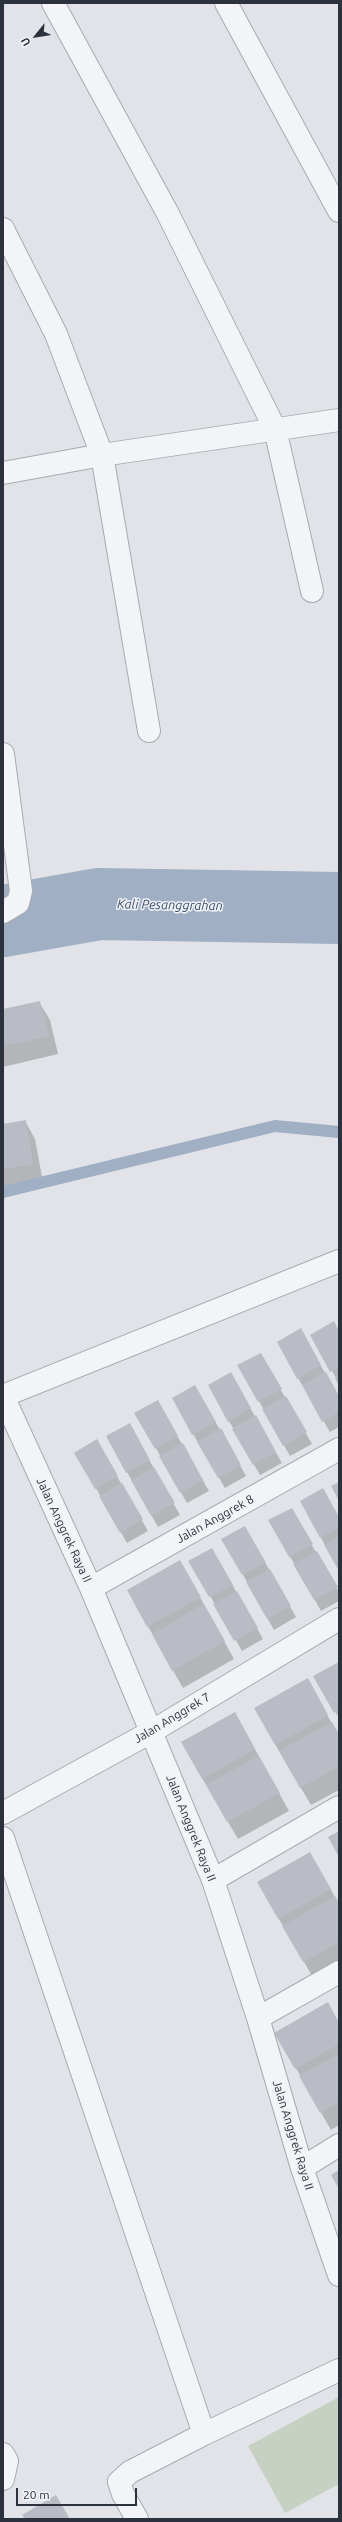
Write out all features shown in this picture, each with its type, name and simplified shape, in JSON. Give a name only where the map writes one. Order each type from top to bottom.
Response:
[{"type":"street","points":[[53,3],[167,212],[275,429],[312,591]]},
{"type":"street","points":[[226,3],[339,211]]},
{"type":"street","points":[[3,230],[56,334],[102,455],[149,731]]},
{"type":"street","points":[[3,473],[102,455],[339,420]]},
{"type":"street","points":[[3,912],[18,903],[21,892],[4,765]]},
{"type":"street","points":[[3,1396],[339,1261]]},
{"type":"street","name":"Jalan Anggrek Raya II","points":[[3,1396],[91,1588],[213,1880],[258,2018],[302,2168],[339,2275]]},
{"type":"street","name":"Jalan Anggrek 8","points":[[91,1588],[339,1449]]},
{"type":"street","name":"Jalan Anggrek 7","points":[[3,1813],[150,1732],[339,1619]]},
{"type":"street","points":[[213,1880],[339,1807]]},
{"type":"street","points":[[3,1838],[204,2434]]},
{"type":"street","points":[[258,2018],[339,1972]]},
{"type":"street","points":[[302,2168],[339,2145]]},
{"type":"street","points":[[137,2519],[123,2494],[119,2482],[130,2472],[204,2434],[339,2370]]},
{"type":"street","points":[[3,2454],[7,2461],[3,2479]]},
{"type":"green space","points":[[339,2397],[339,2484],[285,2513],[248,2446]]},
{"type":"building","points":[[40,1001],[49,1036],[3,1046],[3,1009]]},
{"type":"building","points":[[26,1120],[33,1164],[3,1169],[3,1124]]},
{"type":"building","points":[[334,1321],[339,1331],[339,1367],[330,1372],[310,1335]]},
{"type":"building","points":[[301,1328],[321,1365],[297,1379],[277,1342]]},
{"type":"building","points":[[261,1353],[282,1389],[258,1402],[237,1365]]},
{"type":"building","points":[[231,1372],[251,1408],[228,1422],[208,1385]]},
{"type":"building","points":[[326,1372],[339,1396],[339,1412],[322,1422],[302,1385]]},
{"type":"building","points":[[339,1376],[339,1386],[335,1378]]},
{"type":"building","points":[[195,1385],[216,1422],[192,1435],[172,1398]]},
{"type":"building","points":[[286,1396],[307,1432],[283,1446],[262,1409]]},
{"type":"building","points":[[158,1400],[178,1436],[155,1449],[134,1413]]},
{"type":"building","points":[[256,1415],[276,1452],[253,1465],[232,1429]]},
{"type":"building","points":[[130,1423],[150,1460],[126,1473],[106,1436]]},
{"type":"building","points":[[221,1428],[241,1465],[218,1478],[197,1442]]},
{"type":"building","points":[[97,1439],[118,1476],[95,1489],[74,1453]]},
{"type":"building","points":[[183,1443],[203,1480],[180,1493],[159,1456]]},
{"type":"building","points":[[154,1467],[175,1503],[151,1516],[131,1480]]},
{"type":"building","points":[[339,1482],[339,1501],[331,1486]]},
{"type":"building","points":[[122,1483],[143,1519],[120,1533],[99,1496]]},
{"type":"building","points":[[323,1488],[339,1517],[339,1527],[320,1538],[300,1501]]},
{"type":"building","points":[[292,1508],[313,1544],[289,1557],[268,1520]]},
{"type":"building","points":[[245,1526],[266,1563],[242,1575],[221,1539]]},
{"type":"building","points":[[339,1536],[339,1571],[324,1545]]},
{"type":"building","points":[[212,1548],[233,1585],[209,1597],[188,1561]]},
{"type":"building","points":[[317,1551],[338,1587],[314,1600],[293,1564]]},
{"type":"building","points":[[180,1560],[201,1597],[147,1627],[127,1590]]},
{"type":"building","points":[[270,1569],[291,1606],[267,1619],[246,1582]]},
{"type":"building","points":[[237,1591],[258,1628],[234,1641],[213,1604]]},
{"type":"building","points":[[204,1604],[225,1641],[172,1671],[152,1634]]},
{"type":"building","points":[[339,1662],[339,1710],[334,1713],[313,1676]]},
{"type":"building","points":[[308,1678],[328,1715],[275,1745],[254,1708]]},
{"type":"building","points":[[235,1712],[255,1749],[202,1779],[181,1742]]},
{"type":"building","points":[[332,1722],[339,1734],[339,1766],[300,1788],[279,1751]]},
{"type":"building","points":[[259,1756],[280,1793],[227,1822],[206,1785]]},
{"type":"building","points":[[339,1831],[339,1857],[328,1837]]},
{"type":"building","points":[[310,1852],[331,1889],[278,1919],[257,1882]]},
{"type":"building","points":[[335,1896],[339,1903],[339,1942],[303,1962],[282,1926]]},
{"type":"building","points":[[328,2002],[339,2023],[339,2044],[295,2069],[274,2033]]},
{"type":"building","points":[[339,2054],[339,2102],[320,2113],[299,2076]]},
{"type":"building","points":[[339,2170],[339,2189],[331,2175]]},
{"type":"building","points":[[56,2495],[70,2519],[25,2519],[22,2515]]},
{"type":"waterway","name":"Kali Pesanggrahan","points":[[3,921],[99,904],[339,908]]},
{"type":"waterway","points":[[3,1192],[275,1126],[339,1132]]}]
